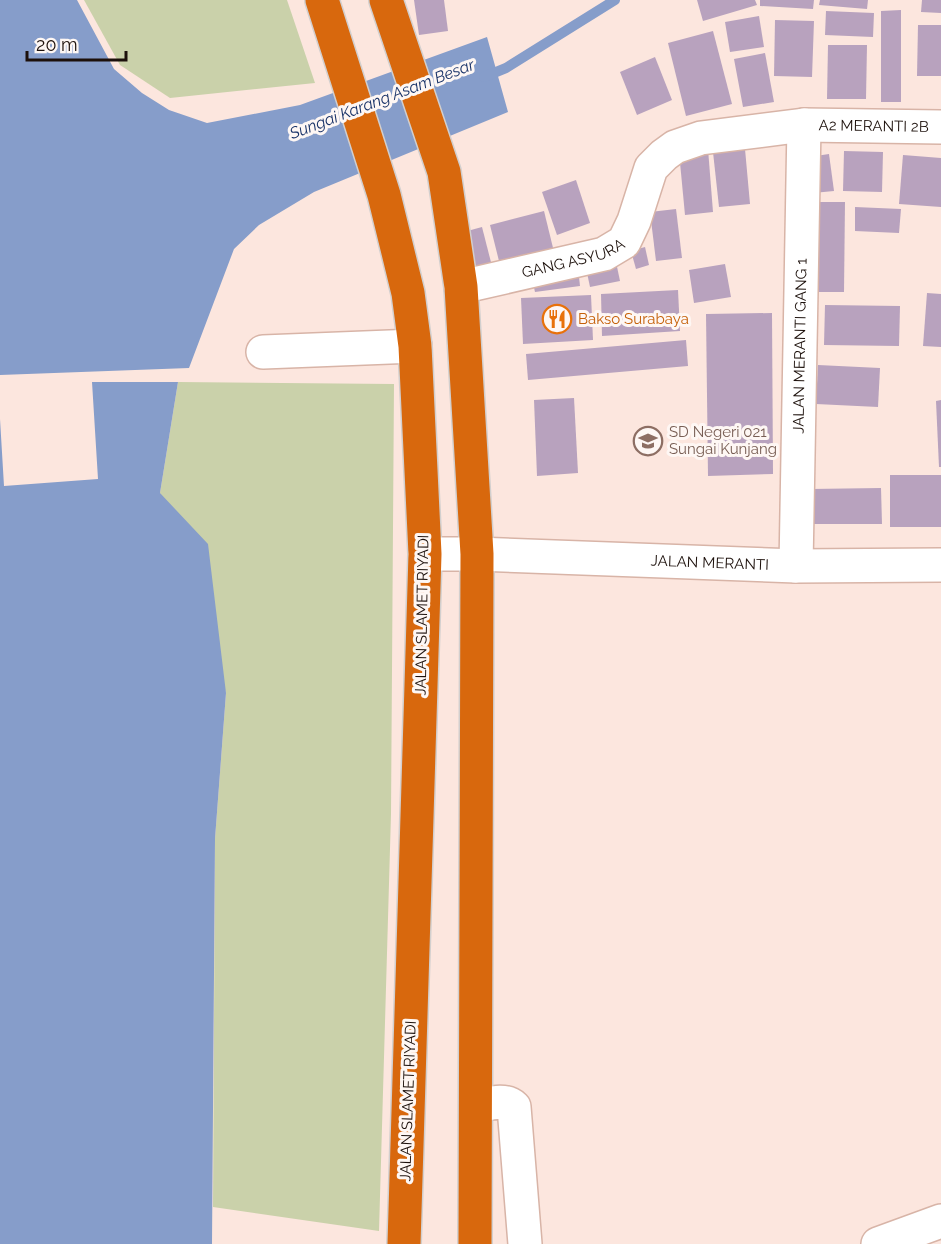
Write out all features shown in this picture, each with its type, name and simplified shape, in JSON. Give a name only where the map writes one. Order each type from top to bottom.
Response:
[{"type":"highway","name":"JALAN SLAMET RIYADI","points":[[322,0],[384,195],[408,293],[415,346],[425,554],[404,1244]]},
{"type":"highway","points":[[387,4],[444,172],[461,287],[477,554],[475,1244]]},
{"type":"street","name":"A2 MERANTI 2B","points":[[804,125],[941,127]]},
{"type":"street","name":"GANG ASYURA","points":[[461,287],[604,254],[624,242],[634,220],[651,168],[675,147],[701,138],[804,125]]},
{"type":"street","name":"JALAN MERANTI GANG 1","points":[[796,566],[804,125]]},
{"type":"street","points":[[263,352],[415,346]]},
{"type":"street","name":"JALAN MERANTI","points":[[425,554],[796,566],[941,566]]},
{"type":"street","points":[[476,1106],[496,1102],[509,1103],[514,1107],[525,1244]]},
{"type":"street","points":[[878,1244],[941,1221]]},
{"type":"green space","points":[[84,0],[287,0],[315,83],[170,98],[120,65]]},
{"type":"green space","points":[[178,382],[394,384],[391,814],[379,1231],[213,1207],[215,839],[226,693],[160,493]]},
{"type":"water","points":[[0,0],[77,0],[114,69],[142,93],[169,110],[207,123],[300,105],[487,37],[508,112],[314,192],[259,225],[234,249],[189,368],[0,375]]},
{"type":"water","points":[[92,382],[178,382],[160,493],[208,544],[226,693],[215,839],[212,1244],[0,1244],[0,419],[4,486],[98,479]]},
{"type":"building","points":[[414,0],[444,0],[448,31],[419,35]]},
{"type":"building","points":[[697,0],[755,0],[757,5],[703,21]]},
{"type":"building","points":[[760,0],[814,0],[813,9],[760,6]]},
{"type":"building","points":[[820,0],[868,0],[867,9],[819,5]]},
{"type":"building","points":[[922,0],[941,0],[941,13],[921,12]]},
{"type":"building","points":[[901,10],[901,102],[881,102],[881,11]]},
{"type":"building","points":[[826,11],[874,13],[873,37],[825,35]]},
{"type":"building","points":[[759,16],[764,47],[730,52],[725,22]]},
{"type":"building","points":[[775,20],[814,21],[812,77],[774,76]]},
{"type":"building","points":[[918,25],[941,25],[941,76],[917,76]]},
{"type":"building","points":[[713,31],[732,104],[686,116],[668,43]]},
{"type":"building","points":[[828,45],[867,45],[866,99],[827,99]]},
{"type":"building","points":[[765,53],[774,102],[743,107],[734,59]]},
{"type":"building","points":[[655,57],[672,100],[637,115],[620,72]]},
{"type":"building","points":[[708,149],[713,212],[685,215],[679,152]]},
{"type":"building","points":[[745,149],[750,204],[719,207],[713,152]]},
{"type":"building","points":[[844,151],[883,152],[882,192],[843,191]]},
{"type":"building","points":[[829,154],[834,191],[813,193],[809,157]]},
{"type":"building","points":[[903,155],[941,158],[941,207],[899,204]]},
{"type":"building","points":[[576,180],[590,223],[557,235],[542,192]]},
{"type":"building","points":[[809,202],[845,202],[844,292],[808,292]]},
{"type":"building","points":[[855,207],[901,209],[899,233],[855,231]]},
{"type":"building","points":[[676,209],[682,258],[656,261],[650,212]]},
{"type":"building","points":[[544,211],[555,256],[501,269],[490,225]]},
{"type":"building","points":[[482,227],[494,274],[471,279],[460,233]]},
{"type":"building","points":[[645,247],[649,265],[636,269],[631,251]]},
{"type":"building","points":[[616,262],[620,281],[590,287],[586,268]]},
{"type":"building","points":[[725,264],[731,297],[694,303],[689,270]]},
{"type":"building","points":[[579,277],[580,286],[535,292],[533,283]]},
{"type":"building","points":[[678,290],[680,331],[602,336],[601,294]]},
{"type":"building","points":[[927,293],[941,294],[941,347],[923,346]]},
{"type":"building","name":"Bakso Surabaya","points":[[591,295],[593,340],[523,344],[521,298]]},
{"type":"building","points":[[825,305],[900,306],[899,346],[824,345]]},
{"type":"building","points":[[772,313],[773,474],[708,476],[706,314]]},
{"type":"building","points":[[686,340],[688,366],[528,380],[526,354]]},
{"type":"building","points":[[818,365],[880,368],[878,407],[816,404]]},
{"type":"building","points":[[574,398],[578,473],[537,476],[534,400]]},
{"type":"building","points":[[941,400],[941,467],[939,467],[936,401]]},
{"type":"building","points":[[890,475],[941,475],[941,527],[890,527]]},
{"type":"building","points":[[881,488],[882,524],[810,524],[810,489]]},
{"type":"waterway","name":"Sungai Karang Asam Besar","points":[[484,77],[506,68],[615,0]]},
{"type":"place","name":"Bakso Surabaya","points":[[557,319]]},
{"type":"place","name":"SD Negeri 021 Sungai Kunjang","points":[[648,441]]}]
